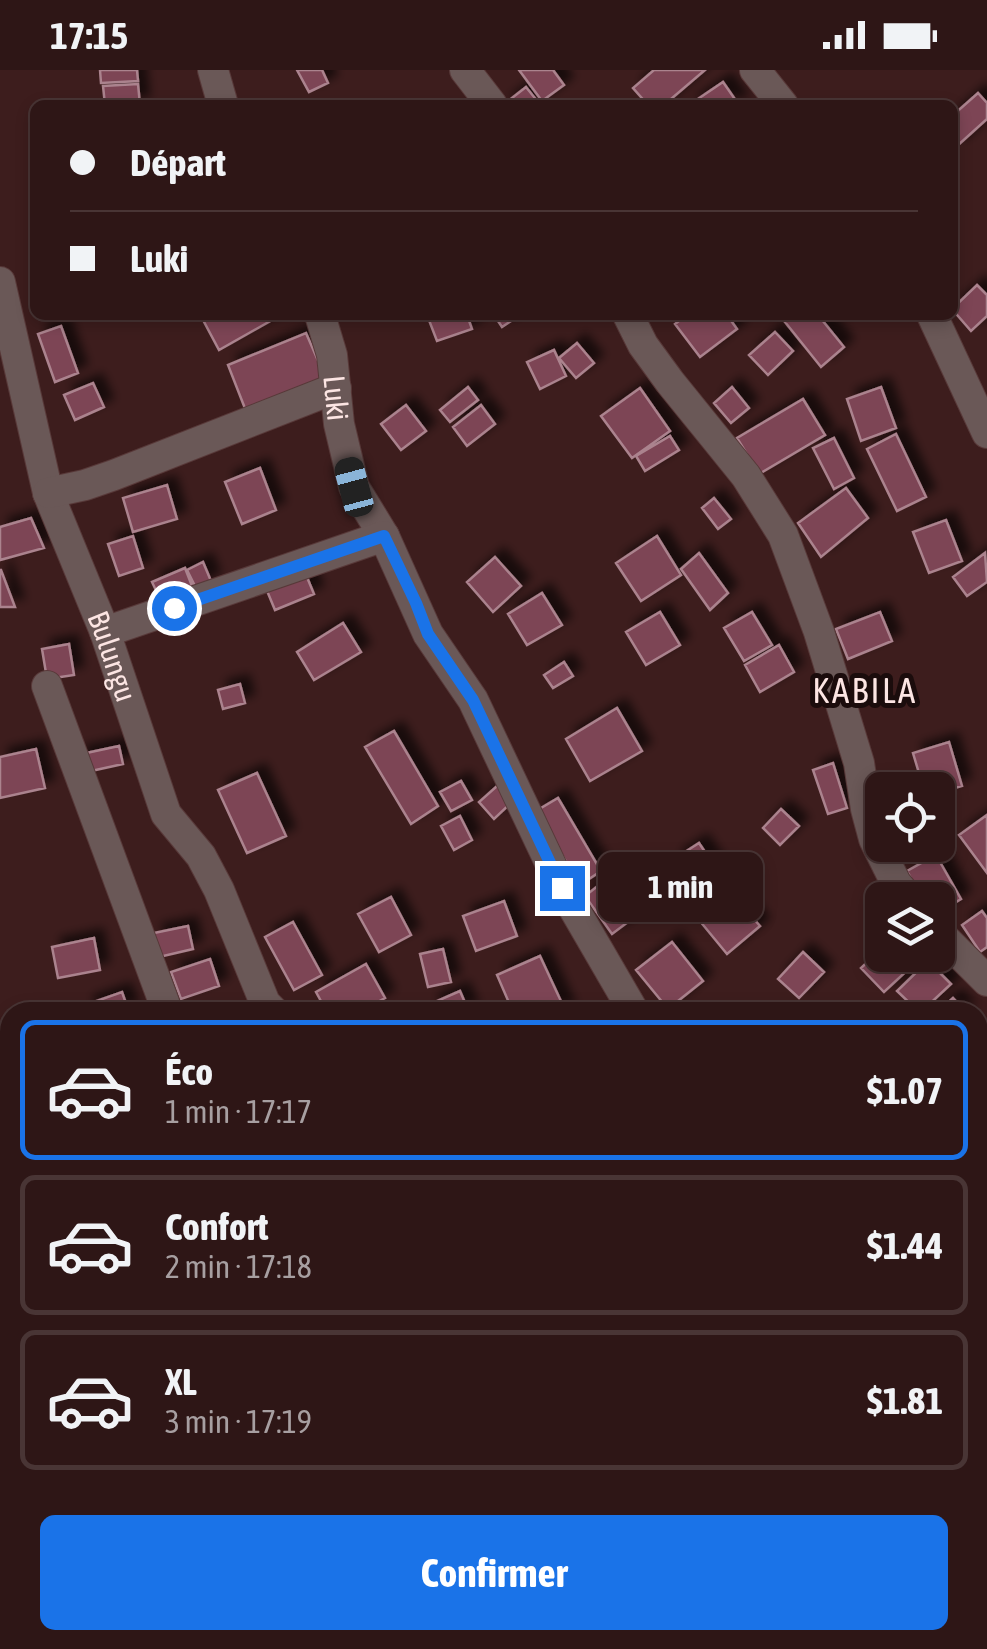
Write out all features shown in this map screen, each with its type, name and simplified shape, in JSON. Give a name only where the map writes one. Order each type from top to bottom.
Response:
[{"type":"street","points":[[213,70],[221,100]]},
{"type":"street","points":[[465,70],[488,100]]},
{"type":"street","points":[[754,70],[779,100]]},
{"type":"street","name":"Bulungu","points":[[0,282],[48,493],[104,632],[166,814],[200,856],[219,890],[265,1002]]},
{"type":"street","name":"Luki","points":[[322,320],[332,354],[340,424],[354,487],[384,536],[428,634],[473,700],[562,888],[628,1002]]},
{"type":"street","points":[[631,320],[670,382],[746,476],[783,535],[819,632],[859,763],[874,839],[896,882]]},
{"type":"street","points":[[934,320],[987,433]]},
{"type":"street","points":[[48,493],[114,475],[336,388]]},
{"type":"street","points":[[104,632],[384,536]]},
{"type":"street","points":[[47,686],[164,1002]]},
{"type":"street","points":[[955,949],[987,981]]},
{"type":"building","points":[[100,70],[137,70],[138,81],[101,83]]},
{"type":"building","points":[[297,70],[322,70],[328,83],[309,92]]},
{"type":"building","points":[[519,70],[553,70],[564,85],[541,100]]},
{"type":"building","points":[[654,70],[705,70],[670,100],[644,100],[633,88]]},
{"type":"building","points":[[723,82],[736,100],[696,100]]},
{"type":"building","points":[[138,84],[140,100],[104,100],[103,86]]},
{"type":"building","points":[[526,87],[536,100],[509,100]]},
{"type":"building","points":[[978,93],[987,103],[987,119],[958,145],[958,111]]},
{"type":"building","points":[[977,285],[987,295],[987,316],[971,331],[958,316],[958,303]]},
{"type":"building","points":[[203,320],[272,320],[219,350]]},
{"type":"building","points":[[429,320],[469,320],[472,329],[437,341]]},
{"type":"building","points":[[680,320],[731,320],[737,329],[700,357],[675,324]]},
{"type":"building","points":[[822,320],[844,347],[821,367],[785,322]]},
{"type":"building","points":[[61,326],[78,373],[55,382],[38,334]]},
{"type":"building","points":[[775,332],[793,351],[768,375],[749,355]]},
{"type":"building","points":[[306,333],[326,379],[246,411],[228,365]]},
{"type":"building","points":[[577,343],[594,363],[576,378],[559,358]]},
{"type":"building","points":[[554,350],[566,376],[540,389],[527,362]]},
{"type":"building","points":[[93,383],[104,407],[75,420],[64,395]]},
{"type":"building","points":[[468,387],[478,400],[450,422],[440,410]]},
{"type":"building","points":[[732,387],[749,408],[731,423],[714,403]]},
{"type":"building","points":[[881,387],[896,428],[861,441],[847,399]]},
{"type":"building","points":[[640,388],[670,431],[632,458],[601,416]]},
{"type":"building","points":[[803,399],[825,435],[759,474],[737,438]]},
{"type":"building","points":[[406,405],[426,431],[401,450],[381,424]]},
{"type":"building","points":[[481,405],[495,424],[467,446],[453,427]]},
{"type":"building","points":[[896,434],[926,497],[897,511],[867,449]]},
{"type":"building","points":[[670,436],[679,450],[645,471],[636,456]]},
{"type":"building","points":[[834,438],[854,478],[834,489],[813,448]]},
{"type":"building","points":[[260,468],[276,510],[242,524],[225,482]]},
{"type":"building","points":[[167,485],[177,519],[133,532],[123,498]]},
{"type":"building","points":[[846,488],[868,518],[821,557],[798,523]]},
{"type":"building","points":[[714,498],[731,519],[718,529],[702,508]]},
{"type":"building","points":[[31,518],[44,548],[0,560],[0,527]]},
{"type":"building","points":[[946,520],[962,561],[929,573],[913,532]]},
{"type":"building","points":[[133,536],[143,568],[119,576],[108,544]]},
{"type":"building","points":[[657,536],[681,575],[641,601],[616,563]]},
{"type":"building","points":[[699,553],[728,593],[710,610],[681,569]]},
{"type":"building","points":[[985,553],[987,582],[967,596],[953,577]]},
{"type":"building","points":[[495,557],[521,586],[493,612],[467,582]]},
{"type":"building","points":[[203,562],[211,581],[196,588],[187,570]]},
{"type":"building","points":[[185,568],[192,586],[160,599],[152,582]]},
{"type":"building","points":[[1,570],[15,607],[0,607]]},
{"type":"building","points":[[304,570],[314,594],[275,610],[265,586]]},
{"type":"building","points":[[542,593],[562,625],[527,645],[508,614]]},
{"type":"building","points":[[660,612],[680,645],[646,665],[626,632]]},
{"type":"building","points":[[752,612],[772,645],[744,661],[724,628]]},
{"type":"building","points":[[880,612],[892,641],[848,659],[836,629]]},
{"type":"building","points":[[343,623],[361,652],[314,680],[297,652]]},
{"type":"building","points":[[69,644],[74,675],[47,679],[42,649]]},
{"type":"building","points":[[779,645],[794,672],[760,692],[745,665]]},
{"type":"building","points":[[564,662],[573,676],[553,688],[544,675]]},
{"type":"building","points":[[240,684],[245,703],[223,709],[218,690]]},
{"type":"building","points":[[617,708],[642,751],[590,781],[566,739]]},
{"type":"building","points":[[394,731],[438,806],[411,824],[365,747]]},
{"type":"building","points":[[949,742],[962,786],[955,788],[955,772],[919,772],[913,753]]},
{"type":"building","points":[[119,746],[123,764],[82,773],[77,755]]},
{"type":"building","points":[[36,749],[45,788],[0,798],[0,757]]},
{"type":"building","points":[[833,763],[847,808],[828,814],[813,770]]},
{"type":"building","points":[[257,773],[286,836],[247,853],[218,790]]},
{"type":"building","points":[[461,781],[472,800],[451,811],[440,792]]},
{"type":"building","points":[[497,786],[511,803],[494,819],[479,802]]},
{"type":"building","points":[[558,798],[601,871],[580,885],[536,811]]},
{"type":"building","points":[[781,809],[799,826],[780,845],[763,828]]},
{"type":"building","points":[[987,815],[987,873],[959,835]]},
{"type":"building","points":[[460,816],[472,840],[454,850],[441,826]]},
{"type":"building","points":[[699,843],[721,876],[696,892],[674,859]]},
{"type":"building","points":[[923,862],[940,862],[951,882],[913,882],[907,871]]},
{"type":"building","points":[[604,881],[628,922],[612,934],[585,896]]},
{"type":"building","points":[[731,893],[760,926],[727,954],[699,920]]},
{"type":"building","points":[[391,897],[411,935],[379,952],[358,914]]},
{"type":"building","points":[[504,901],[517,936],[476,951],[463,916]]},
{"type":"building","points":[[982,911],[987,918],[987,947],[980,952],[962,925]]},
{"type":"building","points":[[293,922],[322,975],[294,990],[265,937]]},
{"type":"building","points":[[188,926],[193,949],[159,957],[154,933]]},
{"type":"building","points":[[94,938],[100,970],[58,978],[52,947]]},
{"type":"building","points":[[672,942],[703,981],[677,1002],[662,1002],[636,970]]},
{"type":"building","points":[[443,949],[451,982],[428,987],[420,954]]},
{"type":"building","points":[[803,952],[824,972],[799,998],[778,979]]},
{"type":"building","points":[[540,956],[561,1002],[509,1002],[497,975]]},
{"type":"building","points":[[210,959],[219,986],[181,999],[171,972]]},
{"type":"building","points":[[366,964],[385,998],[378,1002],[322,1002],[316,992]]},
{"type":"building","points":[[865,964],[865,972],[906,972],[884,992],[861,968]]},
{"type":"building","points":[[917,972],[939,972],[951,984],[932,1002],[909,1002],[897,991]]},
{"type":"building","points":[[460,991],[465,1002],[435,1002]]},
{"type":"building","points":[[122,992],[126,1002],[94,1002]]},
{"type":"district","name":"KABILA","points":[[865,690]]},
{"type":"route","points":[[174,608],[384,536],[428,634],[473,700],[562,888]]}]
